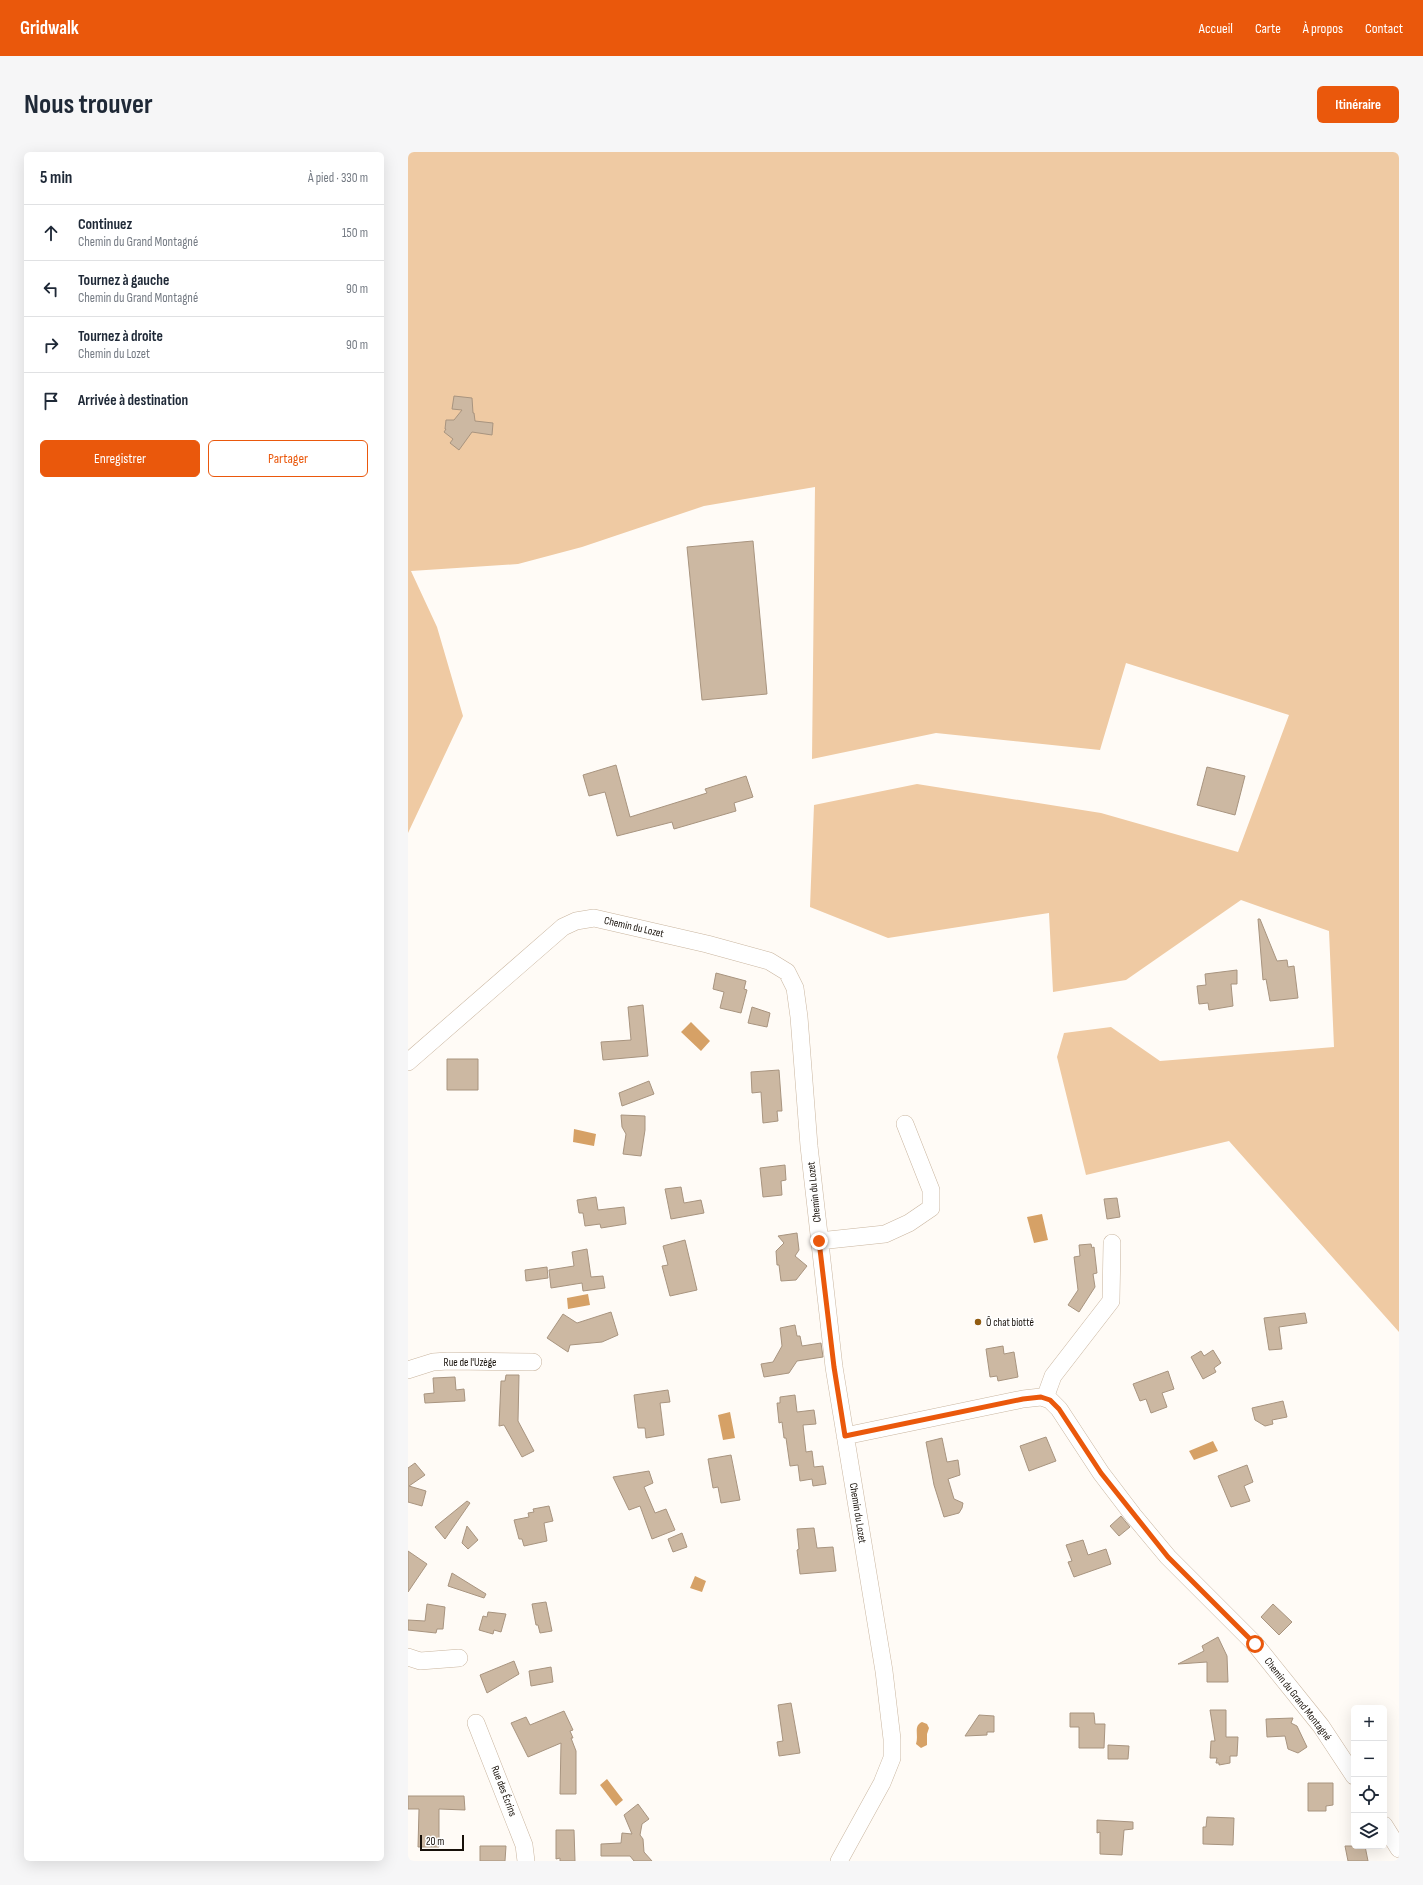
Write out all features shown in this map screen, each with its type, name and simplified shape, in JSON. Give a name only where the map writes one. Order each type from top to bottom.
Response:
[{"type":"street","name":"Chemin du Lozet","points":[[408,1062],[563,927],[576,921],[594,918],[707,944],[769,960],[787,972],[795,988],[798,1002],[809,1146],[834,1367],[884,1671],[892,1739],[892,1758],[882,1783],[839,1861]]},
{"type":"street","points":[[819,1241],[885,1234],[909,1223],[931,1208],[930,1190],[905,1124]]},
{"type":"street","points":[[845,1436],[1023,1399],[1036,1397],[1045,1398],[1053,1376],[1111,1301],[1112,1243]]},
{"type":"street","name":"Rue de l'Uzège","points":[[408,1370],[433,1362],[448,1361],[533,1362]]},
{"type":"street","name":"Chemin du Grand Montagné","points":[[1045,1398],[1050,1400],[1059,1409],[1101,1473],[1168,1557],[1255,1644],[1290,1686],[1321,1726],[1351,1771]]},
{"type":"street","points":[[408,1657],[420,1661],[459,1658]]},
{"type":"street","name":"Rue des Écrins","points":[[476,1723],[524,1845],[526,1861]]},
{"type":"street","points":[[1387,1830],[1399,1849]]},
{"type":"shaded area","points":[[408,152],[1399,152],[1399,1332],[1229,1141],[1086,1175],[1057,1057],[1064,1033],[1111,1027],[1160,1061],[1334,1047],[1329,931],[1241,900],[1126,980],[1053,992],[1049,913],[888,938],[810,907],[814,805],[917,784],[1101,813],[1238,852],[1289,715],[1126,663],[1100,750],[936,733],[812,759],[815,487],[704,506],[582,547],[518,564],[411,571],[437,627],[463,716],[408,833]]},
{"type":"shaded area","points":[[691,1022],[710,1041],[701,1051],[681,1032]]},
{"type":"shaded area","points":[[574,1129],[596,1134],[594,1146],[573,1142]]},
{"type":"shaded area","points":[[1042,1214],[1048,1240],[1034,1243],[1027,1217]]},
{"type":"shaded area","points":[[588,1294],[590,1305],[568,1309],[567,1298]]},
{"type":"shaded area","points":[[730,1412],[735,1438],[723,1440],[718,1415]]},
{"type":"shaded area","points":[[1213,1441],[1218,1451],[1194,1460],[1189,1451]]},
{"type":"shaded area","points":[[695,1576],[706,1581],[702,1592],[690,1588]]},
{"type":"shaded area","points":[[922,1722],[927,1724],[929,1728],[927,1734],[927,1745],[921,1748],[916,1744],[917,1728]]},
{"type":"shaded area","points":[[607,1779],[623,1800],[616,1806],[600,1785]]},
{"type":"building","points":[[454,396],[472,398],[475,421],[493,423],[492,435],[472,432],[459,450],[450,443],[453,439],[444,432],[446,429],[446,420],[454,420],[462,410],[452,409]]},
{"type":"building","points":[[753,541],[767,694],[702,700],[687,547]]},
{"type":"building","points":[[616,765],[630,817],[707,793],[705,789],[746,776],[753,797],[734,803],[736,811],[674,829],[672,822],[617,836],[605,792],[589,796],[583,775]]},
{"type":"building","points":[[1207,767],[1245,776],[1235,815],[1197,805]]},
{"type":"building","points":[[1258,919],[1260,919],[1277,961],[1287,960],[1288,967],[1294,966],[1298,998],[1270,1001],[1266,979],[1263,980]]},
{"type":"building","points":[[1237,970],[1237,984],[1231,984],[1233,1006],[1209,1010],[1208,1003],[1199,1004],[1197,986],[1206,985],[1205,974]]},
{"type":"building","points":[[716,973],[746,981],[744,989],[747,990],[741,1013],[720,1008],[724,992],[713,989]]},
{"type":"building","points":[[643,1005],[648,1056],[603,1060],[601,1042],[631,1040],[628,1007]]},
{"type":"building","points":[[752,1007],[770,1013],[767,1027],[748,1023]]},
{"type":"building","points":[[447,1059],[478,1059],[478,1090],[447,1090]]},
{"type":"building","points":[[779,1070],[782,1111],[777,1111],[778,1121],[763,1123],[761,1092],[752,1093],[751,1072]]},
{"type":"building","points":[[649,1081],[654,1094],[622,1106],[619,1093]]},
{"type":"building","points":[[621,1115],[645,1116],[645,1130],[641,1156],[623,1154],[626,1134],[622,1127]]},
{"type":"building","points":[[785,1165],[786,1180],[781,1181],[782,1195],[763,1197],[760,1168]]},
{"type":"building","points":[[681,1187],[684,1203],[701,1200],[704,1213],[671,1219],[665,1189]]},
{"type":"building","points":[[596,1197],[598,1210],[624,1207],[626,1224],[601,1228],[600,1224],[585,1226],[583,1213],[579,1213],[577,1200]]},
{"type":"building","points":[[1117,1198],[1120,1217],[1107,1219],[1104,1199]]},
{"type":"building","points":[[797,1233],[799,1250],[795,1256],[807,1266],[796,1280],[781,1281],[779,1265],[777,1265],[776,1251],[784,1243],[778,1236]]},
{"type":"building","points":[[685,1240],[697,1290],[670,1296],[662,1266],[668,1265],[663,1246]]},
{"type":"building","points":[[1091,1244],[1092,1248],[1094,1247],[1097,1273],[1093,1274],[1095,1287],[1079,1312],[1068,1305],[1078,1290],[1074,1257],[1080,1256],[1079,1245]]},
{"type":"building","points":[[587,1249],[591,1277],[603,1276],[605,1288],[583,1291],[582,1283],[551,1288],[549,1270],[574,1266],[572,1252]]},
{"type":"building","points":[[547,1267],[548,1278],[526,1281],[525,1270]]},
{"type":"building","points":[[611,1312],[618,1335],[602,1342],[570,1345],[568,1352],[547,1338],[563,1314],[577,1323]]},
{"type":"building","points":[[1305,1313],[1307,1323],[1279,1327],[1282,1349],[1269,1350],[1264,1318]]},
{"type":"building","points":[[795,1325],[797,1336],[800,1336],[802,1346],[821,1343],[823,1357],[797,1361],[789,1373],[764,1377],[761,1364],[773,1362],[782,1346],[780,1328]]},
{"type":"building","points":[[1003,1346],[1004,1354],[1014,1352],[1018,1377],[998,1381],[997,1376],[990,1377],[986,1349]]},
{"type":"building","points":[[1213,1350],[1221,1363],[1214,1368],[1216,1372],[1203,1379],[1191,1357],[1201,1351],[1204,1356]]},
{"type":"building","points":[[1168,1371],[1174,1389],[1162,1393],[1167,1407],[1151,1413],[1146,1399],[1140,1401],[1133,1384]]},
{"type":"building","points":[[506,1375],[519,1375],[518,1421],[534,1451],[522,1457],[504,1425],[499,1426],[501,1381],[505,1381]]},
{"type":"building","points":[[455,1377],[456,1390],[464,1389],[465,1401],[425,1403],[424,1394],[434,1393],[433,1378]]},
{"type":"building","points":[[668,1390],[670,1402],[660,1403],[664,1435],[646,1438],[645,1428],[638,1428],[634,1395]]},
{"type":"building","points":[[795,1395],[797,1412],[814,1410],[816,1424],[803,1425],[806,1452],[812,1451],[814,1467],[823,1466],[826,1484],[813,1486],[812,1479],[800,1481],[798,1465],[790,1466],[782,1422],[779,1423],[777,1403],[780,1403],[780,1397]]},
{"type":"building","points":[[1283,1401],[1287,1417],[1272,1420],[1273,1424],[1265,1426],[1255,1420],[1252,1408]]},
{"type":"building","points":[[1046,1437],[1056,1461],[1029,1471],[1020,1446]]},
{"type":"building","points":[[942,1438],[947,1462],[958,1460],[960,1475],[948,1479],[954,1499],[963,1503],[959,1513],[944,1517],[934,1485],[926,1442]]},
{"type":"building","points":[[731,1455],[740,1500],[721,1503],[718,1487],[713,1488],[708,1459]]},
{"type":"building","points":[[415,1463],[425,1475],[409,1486],[426,1491],[422,1506],[408,1502],[408,1468]]},
{"type":"building","points":[[1247,1465],[1253,1482],[1244,1486],[1250,1501],[1231,1507],[1218,1476]]},
{"type":"building","points":[[649,1471],[653,1483],[644,1487],[655,1513],[666,1509],[675,1530],[652,1539],[640,1506],[629,1510],[613,1477]]},
{"type":"building","points":[[467,1501],[470,1503],[445,1539],[435,1527]]},
{"type":"building","points":[[549,1506],[553,1521],[544,1523],[547,1541],[524,1546],[522,1539],[519,1539],[514,1520],[529,1517],[528,1513],[534,1512],[533,1509]]},
{"type":"building","points":[[1121,1516],[1130,1527],[1119,1536],[1110,1526]]},
{"type":"building","points":[[467,1526],[478,1540],[468,1549],[462,1543]]},
{"type":"building","points":[[814,1528],[817,1548],[833,1547],[836,1571],[800,1574],[797,1550],[799,1549],[797,1529]]},
{"type":"building","points":[[682,1533],[687,1547],[673,1552],[668,1539]]},
{"type":"building","points":[[1083,1540],[1088,1555],[1106,1549],[1111,1564],[1074,1577],[1068,1562],[1072,1561],[1066,1545]]},
{"type":"building","points":[[408,1551],[427,1564],[408,1592]]},
{"type":"building","points":[[452,1573],[486,1594],[484,1598],[448,1586]]},
{"type":"building","points":[[546,1602],[552,1631],[540,1633],[538,1625],[536,1625],[532,1604]]},
{"type":"building","points":[[427,1604],[445,1607],[443,1629],[437,1629],[436,1633],[408,1630],[408,1620],[425,1621]]},
{"type":"building","points":[[1273,1604],[1292,1622],[1279,1635],[1261,1617]]},
{"type":"building","points":[[488,1612],[506,1614],[501,1632],[494,1630],[493,1634],[479,1630],[483,1616],[487,1617]]},
{"type":"building","points":[[1218,1637],[1227,1656],[1228,1682],[1207,1682],[1207,1662],[1178,1664],[1204,1651],[1202,1646]]},
{"type":"building","points":[[514,1661],[519,1674],[487,1693],[480,1675]]},
{"type":"building","points":[[551,1667],[553,1682],[531,1686],[529,1671]]},
{"type":"building","points":[[791,1703],[800,1753],[779,1756],[777,1742],[783,1741],[778,1705]]},
{"type":"building","points":[[1210,1710],[1226,1710],[1226,1737],[1238,1737],[1237,1756],[1230,1756],[1230,1763],[1219,1765],[1219,1763],[1216,1763],[1217,1758],[1210,1758],[1211,1741],[1215,1741]]},
{"type":"building","points":[[564,1711],[573,1730],[570,1731],[576,1751],[576,1794],[560,1794],[561,1743],[528,1757],[511,1723],[526,1717],[530,1725]]},
{"type":"building","points":[[1070,1713],[1094,1713],[1095,1724],[1105,1724],[1104,1748],[1079,1748],[1079,1727],[1070,1727]]},
{"type":"building","points":[[979,1715],[994,1716],[994,1732],[987,1732],[987,1735],[965,1736]]},
{"type":"building","points":[[1293,1718],[1291,1723],[1297,1726],[1307,1747],[1298,1753],[1288,1749],[1285,1736],[1267,1737],[1266,1719]]},
{"type":"building","points":[[1108,1745],[1129,1746],[1128,1759],[1108,1759]]},
{"type":"building","points":[[1308,1783],[1333,1783],[1333,1805],[1326,1806],[1326,1811],[1308,1811]]},
{"type":"building","points":[[408,1796],[464,1796],[465,1810],[439,1809],[439,1847],[418,1847],[419,1809],[408,1809]]},
{"type":"building","points":[[638,1804],[649,1819],[642,1824],[640,1835],[643,1839],[644,1852],[652,1861],[634,1861],[630,1856],[601,1856],[601,1844],[621,1843],[622,1833],[632,1834],[624,1815]]},
{"type":"building","points":[[1207,1817],[1234,1818],[1233,1845],[1203,1844],[1203,1827],[1206,1827]]},
{"type":"building","points":[[1097,1820],[1133,1822],[1133,1829],[1124,1830],[1122,1855],[1100,1854],[1100,1832],[1097,1833]]},
{"type":"building","points":[[556,1830],[574,1830],[575,1861],[560,1861],[560,1858],[556,1859]]},
{"type":"building","points":[[480,1846],[506,1846],[505,1861],[480,1861]]},
{"type":"building","points":[[1345,1846],[1351,1846],[1351,1849],[1366,1849],[1368,1861],[1348,1861]]},
{"type":"place","name":"Ô chat biotté","points":[[978,1322]]},
{"type":"route","points":[[819,1241],[834,1367],[845,1436],[1023,1399],[1041,1397],[1050,1400],[1059,1409],[1101,1473],[1168,1557],[1255,1644]]}]
